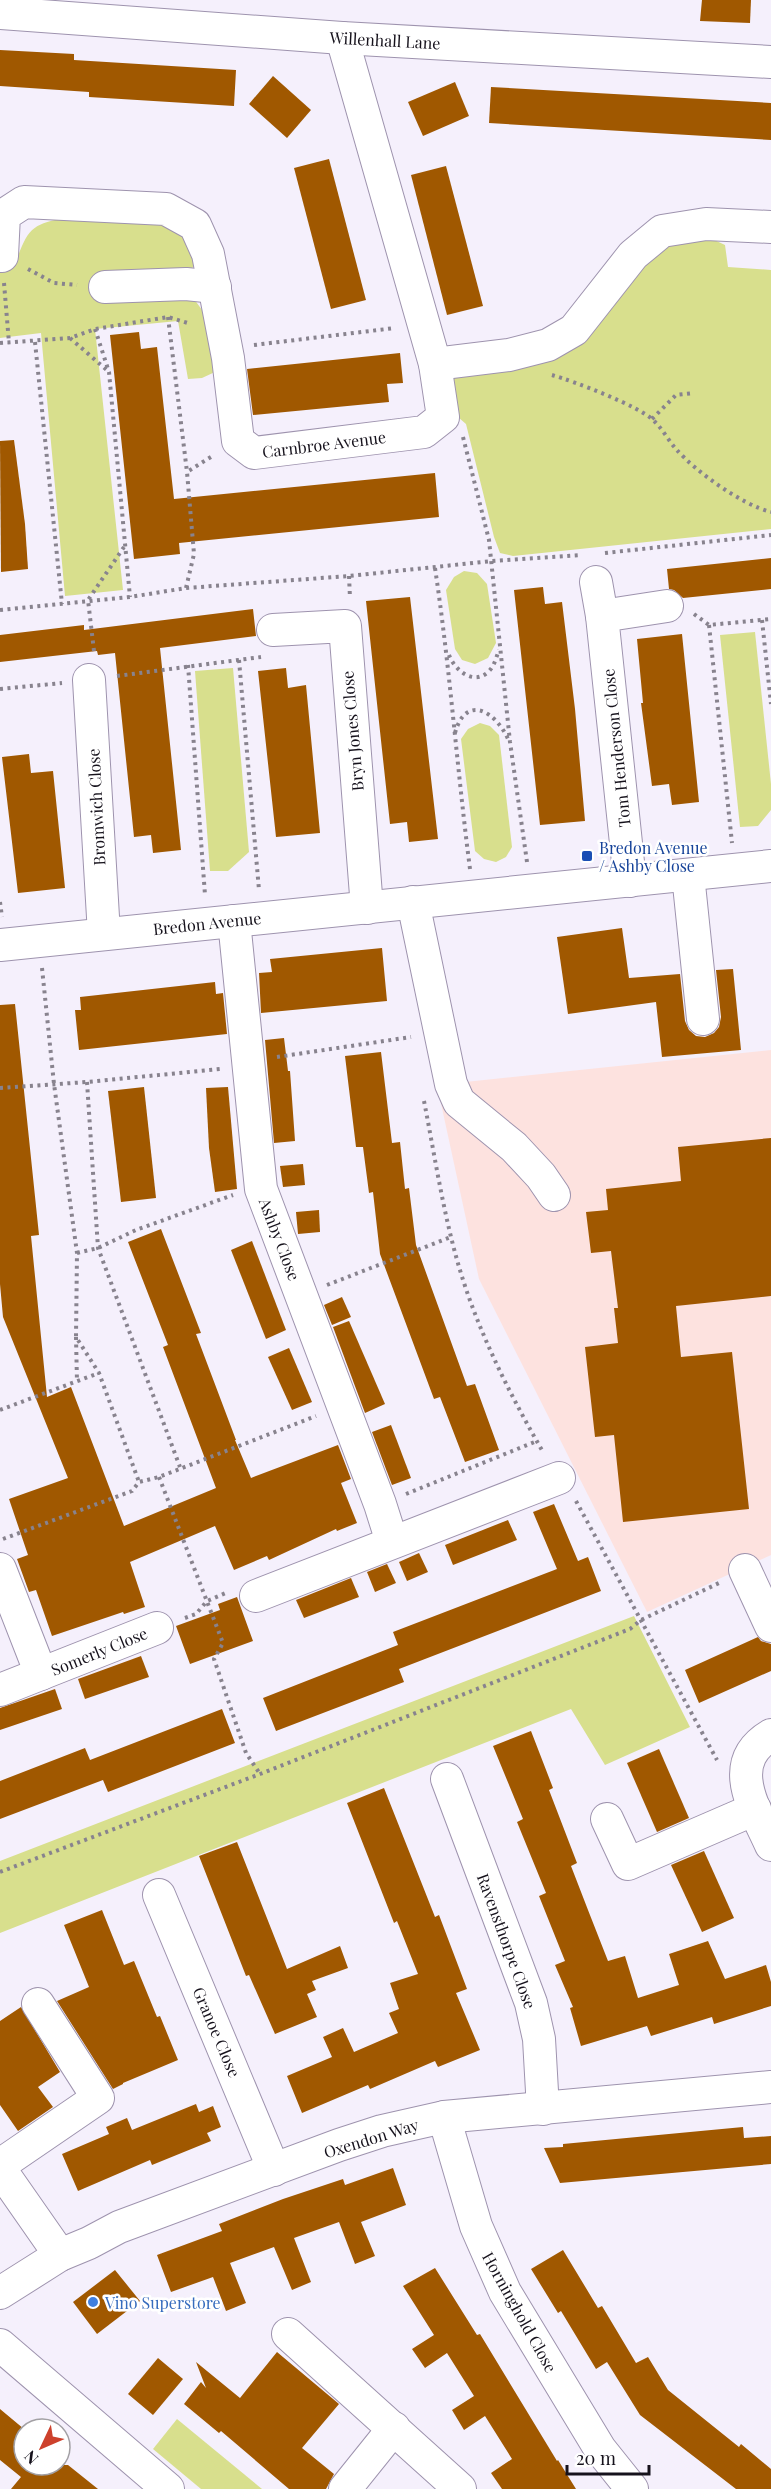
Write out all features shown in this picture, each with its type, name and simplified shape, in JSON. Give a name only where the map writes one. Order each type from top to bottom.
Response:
[{"type":"street","name":"Willenhall Lane","points":[[0,13],[182,13],[342,38],[771,62]]},
{"type":"street","points":[[342,38],[435,364],[443,417]]},
{"type":"street","name":"Carnbroe Avenue","points":[[2,256],[4,214],[12,201],[166,209],[195,225],[208,254],[228,358],[238,441],[254,453],[265,452],[424,432],[443,417]]},
{"type":"street","points":[[435,364],[509,355],[549,345],[574,330],[633,255],[662,231],[706,224],[771,227]]},
{"type":"street","points":[[105,287],[186,284],[214,287]]},
{"type":"street","name":"Tom Henderson Close","points":[[597,582],[630,881]]},
{"type":"street","points":[[602,616],[667,606]]},
{"type":"street","name":"Bryn Jones Close","points":[[271,643],[345,626],[367,908]]},
{"type":"street","name":"Bromwich Close","points":[[93,680],[104,934]]},
{"type":"street","name":"Bredon Avenue","points":[[0,945],[771,866]]},
{"type":"street","points":[[688,875],[704,1019]]},
{"type":"street","points":[[413,902],[437,1089],[459,1102],[514,1147],[541,1176],[554,1196]]},
{"type":"street","name":"Ashby Close","points":[[233,920],[261,1189],[380,1504],[392,1542]]},
{"type":"street","points":[[256,1596],[559,1478]]},
{"type":"street","name":"Somerly Close","points":[[0,1569],[40,1674]]},
{"type":"street","points":[[745,1570],[771,1626]]},
{"type":"street","name":"Somerly Close","points":[[0,1690],[157,1628]]},
{"type":"street","points":[[771,1735],[759,1743],[751,1755],[745,1777],[755,1809],[771,1845]]},
{"type":"street","name":"Ravensthorpe Close","points":[[447,1779],[531,2003],[539,2039],[543,2109]]},
{"type":"street","points":[[607,1819],[633,1877],[755,1809]]},
{"type":"street","name":"Granoe Close","points":[[159,1895],[274,2170]]},
{"type":"street","points":[[38,2004],[98,2098],[0,2167],[60,2255]]},
{"type":"street","name":"Oxendon Way","points":[[0,2293],[60,2255],[119,2227],[372,2135],[444,2116],[771,2087]]},
{"type":"street","name":"Horninghold Close","points":[[444,2116],[476,2226],[505,2292],[600,2449],[632,2489]]},
{"type":"street","points":[[288,2334],[460,2489]]},
{"type":"street","points":[[0,2345],[168,2489]]},
{"type":"street","points":[[345,2489],[394,2428]]},
{"type":"path","points":[[2,256],[54,283],[105,287]]},
{"type":"path","points":[[2,256],[9,342]]},
{"type":"path","points":[[168,317],[194,554],[186,588]]},
{"type":"path","points":[[95,329],[109,372],[130,597]]},
{"type":"path","points":[[70,338],[109,372]]},
{"type":"path","points":[[0,343],[35,342],[62,604]]},
{"type":"path","points":[[509,355],[524,367],[570,381],[618,400],[652,418],[677,450],[724,490],[762,510],[771,512]]},
{"type":"path","points":[[652,418],[676,395],[694,393]]},
{"type":"path","points":[[443,417],[459,425],[470,459],[492,561],[510,742],[527,859],[529,891]]},
{"type":"path","points":[[186,472],[238,441]]},
{"type":"path","points":[[0,610],[130,597],[186,588],[594,554],[771,535]]},
{"type":"path","points":[[93,680],[88,600],[125,546]]},
{"type":"path","points":[[435,568],[447,650],[453,738],[472,897]]},
{"type":"path","points":[[667,606],[689,611],[710,625],[771,618]]},
{"type":"path","points":[[762,620],[771,704]]},
{"type":"path","points":[[710,625],[735,870]]},
{"type":"path","points":[[0,689],[93,680],[188,665],[239,660],[271,643]]},
{"type":"path","points":[[447,650],[454,667],[463,674],[475,677],[486,675],[493,666],[501,646]]},
{"type":"path","points":[[233,920],[239,660]]},
{"type":"path","points":[[188,665],[205,892],[233,920]]},
{"type":"path","points":[[453,738],[457,724],[465,714],[477,710],[485,711],[497,719],[510,742]]},
{"type":"path","points":[[39,941],[54,1084],[76,1253],[77,1382]]},
{"type":"path","points":[[409,1026],[413,1049]]},
{"type":"path","points":[[0,1088],[247,1066],[265,1059],[411,1037]]},
{"type":"path","points":[[87,1082],[98,1248],[180,1467]]},
{"type":"path","points":[[437,1089],[451,1237],[465,1286],[492,1352],[537,1441],[559,1478],[583,1510],[720,1766],[745,1777]]},
{"type":"path","points":[[76,1253],[98,1248],[147,1226],[236,1194],[261,1189]]},
{"type":"path","points":[[301,1294],[451,1237]]},
{"type":"path","points":[[76,1336],[99,1373],[139,1482]]},
{"type":"path","points":[[0,1410],[99,1373]]},
{"type":"path","points":[[0,1540],[132,1491],[139,1482],[159,1477],[342,1406]]},
{"type":"path","points":[[380,1504],[537,1441]]},
{"type":"path","points":[[159,1477],[223,1643],[213,1659],[246,1753],[260,1774]]},
{"type":"path","points":[[0,1872],[260,1774],[630,1629],[641,1620],[745,1570]]},
{"type":"shaded area","points":[[771,1050],[771,1555],[647,1612],[479,1279],[437,1085]]},
{"type":"green space","points":[[67,218],[158,222],[178,229],[198,255],[192,269],[194,299],[205,314],[215,372],[202,378],[188,379],[178,321],[95,329],[123,590],[65,596],[41,333],[0,338],[0,260],[17,259],[29,234],[40,225]]},
{"type":"green space","points":[[710,238],[725,245],[728,267],[771,270],[771,529],[513,556],[500,553],[466,424],[451,411],[444,372],[549,357],[641,261],[670,243]]},
{"type":"green space","points":[[464,571],[477,573],[487,584],[496,643],[488,658],[475,664],[462,660],[455,649],[446,590],[454,577]]},
{"type":"green space","points":[[755,632],[771,784],[771,810],[758,826],[740,827],[720,635]]},
{"type":"green space","points":[[233,668],[249,852],[228,871],[210,871],[195,671]]},
{"type":"green space","points":[[480,723],[490,726],[499,735],[512,847],[506,857],[496,862],[484,859],[475,851],[461,739],[468,729]]},
{"type":"green space","points":[[634,1616],[690,1727],[605,1765],[571,1709],[0,1933],[0,1861]]},
{"type":"green space","points":[[177,2419],[262,2489],[201,2489],[153,2449]]},
{"type":"building","points":[[702,0],[751,0],[750,23],[700,21]]},
{"type":"building","points":[[0,50],[74,54],[74,60],[236,70],[234,106],[89,97],[89,92],[0,86]]},
{"type":"building","points":[[273,76],[311,110],[287,138],[249,104]]},
{"type":"building","points":[[455,82],[469,116],[423,136],[408,102]]},
{"type":"building","points":[[491,87],[771,103],[771,140],[489,123]]},
{"type":"building","points":[[329,159],[366,300],[331,309],[294,168]]},
{"type":"building","points":[[446,166],[483,306],[447,315],[411,175]]},
{"type":"building","points":[[139,332],[141,349],[157,347],[174,499],[435,473],[439,517],[179,543],[180,554],[134,559],[110,335]]},
{"type":"building","points":[[400,353],[403,383],[387,384],[389,402],[253,415],[247,369]]},
{"type":"building","points":[[14,440],[25,524],[28,569],[1,572],[0,441]]},
{"type":"building","points":[[771,558],[771,589],[683,598],[674,590],[669,589],[667,569]]},
{"type":"building","points":[[543,587],[545,604],[562,602],[585,821],[540,825],[514,590]]},
{"type":"building","points":[[410,597],[438,839],[409,842],[407,822],[390,824],[366,601]]},
{"type":"building","points":[[253,609],[256,636],[160,648],[181,850],[153,853],[151,835],[134,837],[115,653],[98,655],[97,651],[0,662],[0,635],[84,625],[84,630]]},
{"type":"building","points":[[682,634],[699,802],[672,805],[669,784],[652,786],[641,703],[643,703],[637,639]]},
{"type":"building","points":[[286,668],[288,688],[306,685],[320,833],[276,837],[258,671]]},
{"type":"building","points":[[29,754],[31,773],[53,771],[65,888],[18,893],[2,757]]},
{"type":"building","points":[[622,928],[629,978],[680,974],[685,1021],[689,1030],[696,1036],[705,1037],[714,1033],[719,1027],[721,1017],[716,970],[733,969],[741,1050],[662,1057],[656,1002],[568,1014],[557,937]]},
{"type":"building","points":[[382,948],[387,1001],[261,1013],[259,973],[272,972],[270,959]]},
{"type":"building","points":[[215,982],[216,994],[223,993],[227,1034],[79,1050],[75,1010],[81,1010],[80,997]]},
{"type":"building","points":[[15,1004],[39,1235],[31,1236],[47,1397],[71,1387],[124,1526],[216,1488],[163,1347],[168,1345],[128,1242],[161,1229],[201,1333],[196,1334],[251,1478],[338,1445],[351,1479],[341,1483],[357,1523],[337,1531],[336,1529],[269,1560],[267,1556],[234,1570],[215,1526],[130,1562],[145,1607],[52,1636],[36,1590],[29,1592],[17,1559],[28,1555],[9,1499],[68,1478],[3,1317],[0,1284],[0,1005]]},
{"type":"building","points":[[284,1038],[288,1071],[290,1071],[295,1141],[274,1143],[265,1040]]},
{"type":"building","points":[[381,1052],[392,1143],[400,1142],[405,1189],[409,1188],[416,1245],[467,1386],[475,1384],[499,1450],[465,1462],[440,1397],[434,1399],[380,1254],[373,1192],[369,1193],[363,1147],[356,1147],[345,1056]]},
{"type":"building","points":[[144,1087],[156,1198],[121,1202],[108,1091]]},
{"type":"building","points":[[228,1087],[237,1189],[215,1192],[209,1148],[206,1088]]},
{"type":"building","points":[[771,1138],[771,1296],[676,1306],[681,1357],[732,1352],[749,1509],[623,1522],[614,1435],[595,1437],[585,1347],[618,1343],[614,1308],[618,1308],[611,1251],[591,1253],[586,1212],[608,1210],[606,1189],[681,1181],[678,1147]]},
{"type":"building","points":[[303,1164],[305,1185],[283,1187],[280,1166]]},
{"type":"building","points":[[319,1210],[320,1232],[298,1234],[296,1212]]},
{"type":"building","points":[[252,1241],[286,1330],[266,1339],[231,1250]]},
{"type":"building","points":[[342,1297],[351,1317],[332,1325],[324,1305]]},
{"type":"building","points":[[349,1321],[385,1404],[365,1413],[333,1327]]},
{"type":"building","points":[[289,1348],[312,1402],[292,1410],[268,1357]]},
{"type":"building","points":[[391,1425],[411,1478],[392,1485],[372,1432]]},
{"type":"building","points":[[554,1504],[578,1561],[588,1557],[601,1591],[399,1669],[404,1682],[276,1731],[263,1698],[398,1645],[393,1632],[557,1569],[533,1512]]},
{"type":"building","points":[[508,1520],[517,1540],[453,1565],[445,1545]]},
{"type":"building","points":[[419,1553],[428,1572],[407,1581],[399,1562]]},
{"type":"building","points":[[387,1564],[396,1583],[375,1592],[367,1572]]},
{"type":"building","points":[[351,1578],[359,1597],[304,1618],[296,1600]]},
{"type":"building","points":[[237,1597],[253,1641],[190,1664],[176,1626],[220,1610],[218,1604]]},
{"type":"building","points":[[758,1637],[761,1641],[771,1644],[771,1671],[699,1703],[685,1670]]},
{"type":"building","points":[[141,1656],[149,1677],[85,1699],[78,1679]]},
{"type":"building","points":[[55,1689],[62,1709],[0,1730],[0,1708]]},
{"type":"building","points":[[222,1709],[235,1743],[108,1792],[103,1780],[0,1819],[0,1781],[85,1748],[90,1760]]},
{"type":"building","points":[[531,1731],[553,1788],[549,1790],[577,1863],[571,1866],[608,1961],[625,1956],[638,1998],[679,1985],[669,1954],[708,1941],[725,1979],[766,1965],[771,1982],[771,2006],[714,2024],[712,2017],[651,2036],[647,2026],[581,2046],[570,2008],[573,2007],[555,1965],[565,1961],[539,1896],[546,1893],[517,1822],[523,1819],[493,1746]]},
{"type":"building","points":[[659,1749],[689,1818],[657,1832],[627,1763]]},
{"type":"building","points":[[384,1788],[435,1917],[439,1915],[467,1989],[456,1993],[480,2050],[438,2067],[435,2061],[370,2089],[368,2085],[302,2113],[287,2076],[332,2057],[323,2037],[343,2028],[354,2052],[398,2033],[389,2013],[399,2009],[390,1983],[418,1974],[397,1921],[394,1923],[347,1803]]},
{"type":"building","points":[[237,1842],[287,1969],[340,1946],[348,1968],[312,1981],[316,1990],[307,1994],[317,2017],[275,2034],[249,1975],[246,1976],[199,1856]]},
{"type":"building","points":[[704,1851],[734,1918],[702,1932],[671,1865]]},
{"type":"building","points":[[102,1910],[124,1965],[134,1961],[178,2060],[113,2089],[57,2001],[89,1987],[64,1925]]},
{"type":"building","points":[[21,2007],[60,2072],[38,2087],[53,2107],[18,2131],[0,2105],[0,2021]]},
{"type":"building","points":[[196,2104],[199,2112],[213,2106],[221,2127],[207,2133],[211,2141],[152,2165],[150,2160],[78,2191],[62,2154],[109,2134],[106,2127],[127,2118],[132,2130]]},
{"type":"building","points":[[743,2127],[744,2138],[771,2136],[771,2164],[560,2183],[544,2148],[563,2147],[563,2144]]},
{"type":"building","points":[[393,2168],[406,2205],[361,2222],[375,2256],[355,2264],[339,2222],[294,2238],[311,2282],[292,2290],[274,2247],[230,2263],[246,2303],[226,2311],[213,2277],[171,2292],[157,2255],[222,2231],[219,2224],[283,2199],[343,2179],[345,2185]]},
{"type":"building","points":[[563,2250],[598,2308],[602,2306],[636,2363],[648,2357],[668,2390],[739,2447],[741,2444],[771,2469],[771,2489],[736,2489],[640,2415],[607,2362],[596,2369],[561,2311],[558,2313],[531,2269]]},
{"type":"building","points":[[435,2268],[477,2335],[480,2334],[576,2489],[502,2489],[491,2473],[512,2459],[485,2416],[464,2430],[452,2410],[474,2396],[447,2353],[425,2368],[412,2349],[434,2335],[403,2286]]},
{"type":"building","points":[[115,2270],[140,2301],[97,2334],[73,2302]]},
{"type":"building","points":[[277,2352],[339,2404],[302,2448],[334,2474],[326,2489],[289,2489],[221,2431],[219,2433],[184,2404],[201,2382],[206,2388],[196,2362],[240,2398]]},
{"type":"building","points":[[158,2358],[183,2379],[153,2415],[128,2394]]},
{"type":"building","points":[[0,2409],[12,2419],[12,2470],[0,2460]]},
{"type":"building","points":[[72,2468],[98,2489],[11,2489],[21,2477],[72,2477]]},
{"type":"place","name":"Bredon Avenue / Ashby Close","points":[[587,856]]},
{"type":"place","name":"Vino Superstore","points":[[93,2302]]}]
